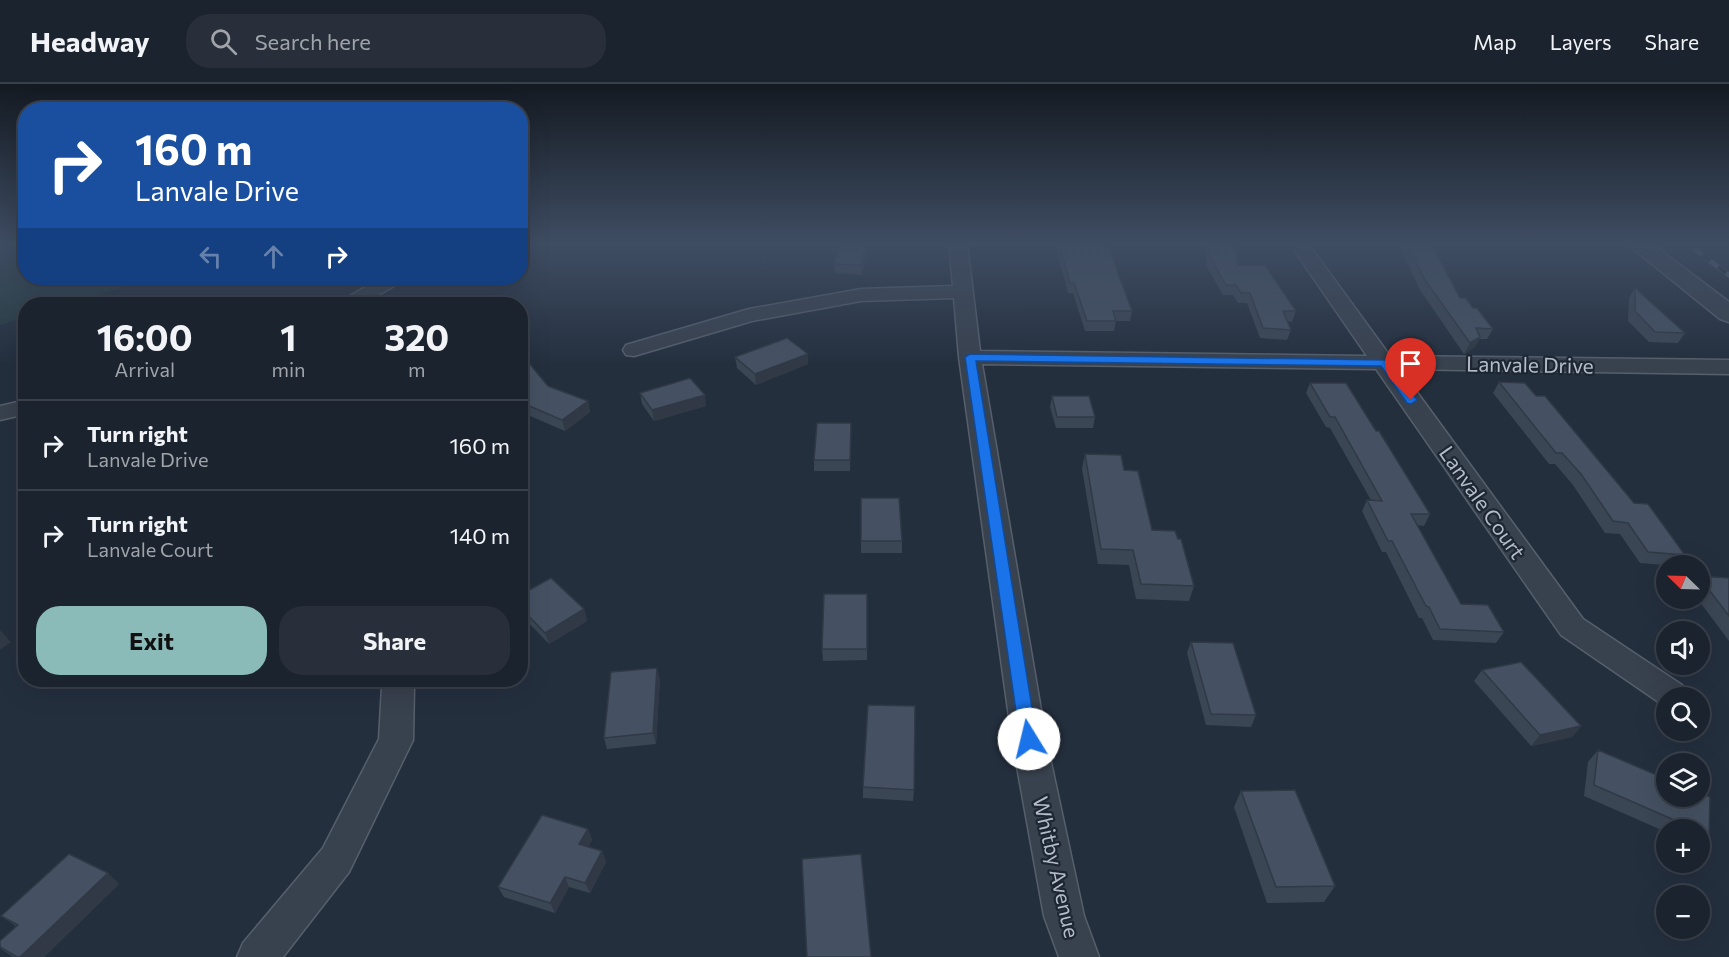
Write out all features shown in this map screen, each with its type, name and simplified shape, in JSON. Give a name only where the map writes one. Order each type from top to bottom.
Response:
[{"type":"street","name":"Whitby Avenue","points":[[963,284],[970,357],[1029,739],[1064,916],[1079,957]]},
{"type":"street","name":"Lanvale Court","points":[[1328,284],[1572,627],[1661,687]]},
{"type":"street","points":[[1690,284],[1729,314]]},
{"type":"street","points":[[362,297],[382,285]]},
{"type":"street","points":[[634,350],[749,315],[850,297],[964,291]]},
{"type":"street","name":"Lanvale Drive","points":[[970,357],[1729,367]]},
{"type":"street","points":[[0,413],[18,409]]},
{"type":"street","points":[[257,957],[336,860],[396,740],[398,687]]},
{"type":"green space","points":[[0,284],[130,285],[90,297],[18,297],[18,319],[0,325]]},
{"type":"building","points":[[1074,284],[1122,284],[1132,311],[1113,311],[1116,321],[1087,321]]},
{"type":"building","points":[[1278,284],[1296,311],[1283,311],[1291,330],[1263,328],[1250,293],[1241,293],[1236,285],[1226,285]]},
{"type":"building","points":[[1428,284],[1452,284],[1460,298],[1466,298],[1473,308],[1477,308],[1493,329],[1476,328],[1480,337],[1470,343]]},
{"type":"building","points":[[1635,288],[1685,333],[1655,332],[1635,311]]},
{"type":"building","points":[[787,338],[808,354],[755,374],[735,357]]},
{"type":"building","points":[[528,362],[548,386],[588,401],[562,420],[528,405]]},
{"type":"building","points":[[690,378],[705,395],[652,410],[640,393]]},
{"type":"building","points":[[1499,382],[1525,383],[1536,396],[1545,396],[1634,503],[1648,504],[1685,555],[1648,552],[1628,523],[1613,521],[1581,474],[1562,453],[1556,453]]},
{"type":"building","points":[[1310,383],[1346,383],[1376,431],[1379,431],[1430,514],[1411,514],[1461,604],[1488,605],[1504,632],[1440,629],[1392,541],[1388,541],[1367,500],[1382,501],[1335,417],[1330,417]]},
{"type":"building","points":[[1052,396],[1089,396],[1095,417],[1057,417]]},
{"type":"building","points":[[817,423],[851,423],[850,460],[814,460]]},
{"type":"building","points":[[1085,454],[1121,455],[1124,470],[1138,471],[1152,530],[1175,531],[1178,539],[1181,539],[1194,586],[1141,584],[1133,550],[1101,549]]},
{"type":"building","points":[[861,498],[899,498],[902,541],[861,541]]},
{"type":"building","points":[[1710,577],[1729,578],[1729,616],[1710,591]]},
{"type":"building","points":[[551,578],[584,609],[545,633],[528,615],[528,591]]},
{"type":"building","points":[[824,594],[867,594],[867,649],[822,649]]},
{"type":"building","points":[[1191,642],[1233,643],[1256,715],[1211,714]]},
{"type":"building","points":[[1521,662],[1581,726],[1540,735],[1482,670]]},
{"type":"building","points":[[657,668],[653,733],[604,738],[611,672]]},
{"type":"building","points":[[868,705],[915,706],[914,790],[863,787]]},
{"type":"building","points":[[1598,750],[1656,775],[1656,807],[1710,807],[1709,819],[1672,819],[1594,785]]},
{"type":"building","points":[[1295,790],[1335,886],[1276,887],[1241,791]]},
{"type":"building","points":[[542,815],[588,829],[579,844],[602,851],[585,883],[565,877],[550,903],[498,887]]},
{"type":"building","points":[[69,854],[108,873],[20,957],[0,947],[0,941],[18,925],[1,916]]},
{"type":"building","points":[[861,854],[871,957],[807,957],[802,859]]},
{"type":"route","points":[[1029,739],[970,357],[1384,363],[1411,400]]}]
